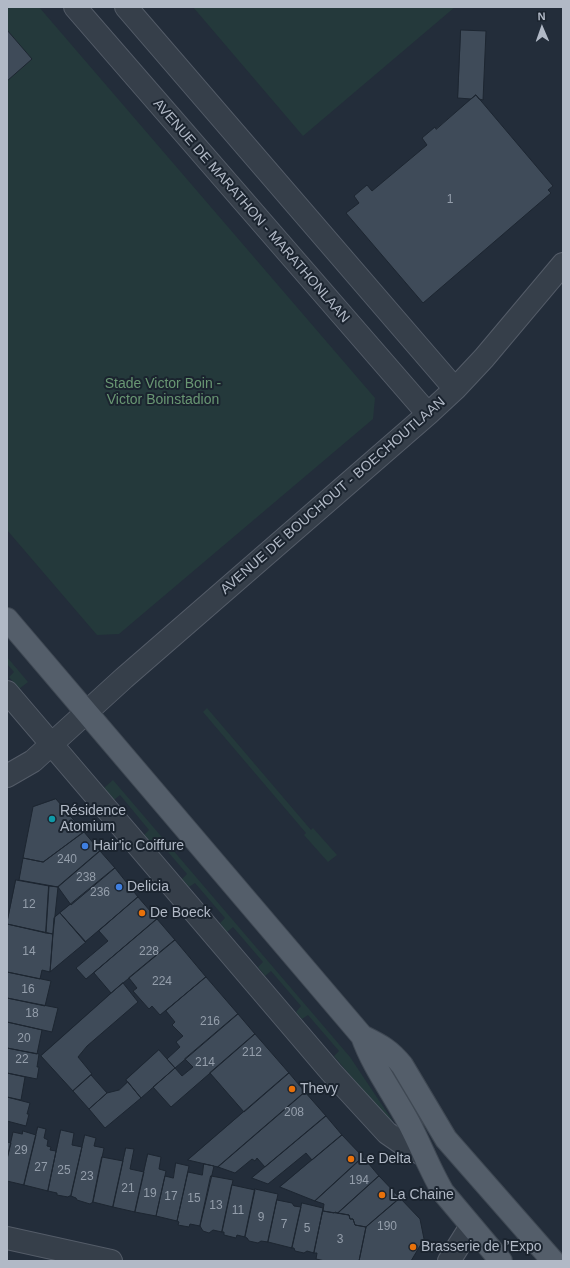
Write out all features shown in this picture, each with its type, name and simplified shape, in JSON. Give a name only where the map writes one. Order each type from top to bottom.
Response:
[{"type":"main road","points":[[7,619],[362,1036],[368,1053],[409,1123],[436,1181],[443,1192],[501,1261]]},
{"type":"main road","points":[[362,1036],[384,1046],[393,1054],[402,1065],[446,1139],[553,1261]]},
{"type":"street","name":"AVENUE DE MARATHON - MARATHONLAAN","points":[[74,7],[428,414]]},
{"type":"street","points":[[126,7],[455,389]]},
{"type":"street","name":"AVENUE DE BOUCHOUT - BOECHOUTLAAN","points":[[7,776],[33,761],[136,667],[428,414],[455,389],[484,358],[563,264]]},
{"type":"street","points":[[7,692],[331,1072],[387,1133],[403,1144],[424,1155]]},
{"type":"street","points":[[449,1261],[471,1226]]},
{"type":"street","points":[[7,1238],[111,1261]]},
{"type":"green space","name":"Stade Victor Boin - Victor Boinstadion","points":[[7,7],[39,7],[375,398],[373,419],[119,634],[97,635],[7,530]]},
{"type":"green space","points":[[193,7],[455,7],[303,136]]},
{"type":"green space","points":[[7,657],[28,682],[19,689],[9,677],[14,672],[7,664]]},
{"type":"green space","points":[[207,708],[311,830],[313,828],[337,855],[328,862],[304,835],[306,833],[203,712]]},
{"type":"green space","points":[[113,780],[350,1057],[392,1120],[391,1122],[389,1122],[334,1056],[339,1051],[308,1015],[302,1019],[296,1012],[301,1006],[271,971],[265,976],[258,967],[263,962],[233,927],[227,932],[220,923],[225,918],[195,883],[189,887],[182,879],[187,874],[156,838],[150,842],[144,835],[149,830],[120,795],[114,800],[104,788]]},
{"type":"building","points":[[7,30],[32,59],[7,81]]},
{"type":"building","points":[[461,30],[486,31],[483,100],[479,99],[476,95],[471,99],[458,98]]},
{"type":"building","points":[[476,95],[553,186],[548,190],[551,193],[423,303],[346,213],[359,203],[354,196],[367,185],[372,191],[427,145],[422,138],[435,127],[436,129]]},
{"type":"building","name":"Résidence Atomium","points":[[56,799],[84,832],[43,862],[23,858],[33,807]]},
{"type":"building","points":[[84,832],[100,851],[58,887],[19,880],[23,858],[43,862]]},
{"type":"building","points":[[100,851],[115,868],[71,905],[58,887]]},
{"type":"building","points":[[115,868],[138,897],[85,942],[60,913]]},
{"type":"building","points":[[16,880],[49,886],[46,933],[7,924]]},
{"type":"building","points":[[49,886],[58,887],[53,934],[46,933]]},
{"type":"building","points":[[138,897],[157,919],[86,979],[76,968],[108,941],[99,931]]},
{"type":"building","points":[[60,913],[86,942],[50,972],[54,918]]},
{"type":"building","points":[[157,919],[175,940],[111,993],[94,973]]},
{"type":"building","points":[[7,924],[53,934],[50,972],[42,970],[40,979],[7,972]]},
{"type":"building","points":[[175,940],[206,977],[160,1015],[152,1006],[149,1009],[133,991],[137,988],[129,978]]},
{"type":"building","points":[[7,972],[51,981],[45,1006],[7,998]]},
{"type":"building","points":[[206,977],[238,1014],[175,1068],[167,1059],[180,1047],[176,1042],[183,1036],[172,1025],[175,1022],[166,1011]]},
{"type":"building","points":[[123,983],[138,1002],[87,1046],[78,1057],[92,1074],[73,1091],[41,1056]]},
{"type":"building","points":[[7,998],[58,1008],[52,1032],[7,1022]]},
{"type":"building","points":[[238,1014],[255,1034],[171,1107],[153,1087],[175,1068],[182,1076],[193,1067],[185,1059]]},
{"type":"building","points":[[7,1022],[42,1030],[37,1054],[7,1048]]},
{"type":"building","points":[[255,1034],[289,1073],[244,1112],[210,1073]]},
{"type":"building","points":[[7,1048],[39,1054],[37,1079],[7,1073]]},
{"type":"building","points":[[159,1050],[175,1068],[141,1098],[126,1080]]},
{"type":"building","points":[[7,1073],[25,1077],[21,1100],[7,1097]]},
{"type":"building","points":[[289,1073],[305,1092],[218,1167],[188,1160]]},
{"type":"building","points":[[91,1075],[107,1093],[89,1109],[73,1091]]},
{"type":"building","points":[[128,1082],[141,1098],[105,1128],[89,1109],[107,1093],[119,1090]]},
{"type":"building","points":[[305,1092],[326,1116],[265,1167],[257,1158],[255,1161],[252,1159],[235,1173],[218,1167]]},
{"type":"building","points":[[7,1097],[30,1103],[26,1126],[7,1121]]},
{"type":"building","points":[[326,1116],[342,1135],[312,1160],[306,1153],[268,1184],[252,1178]]},
{"type":"building","points":[[38,1127],[46,1129],[44,1138],[48,1140],[47,1146],[51,1147],[50,1150],[56,1151],[48,1191],[24,1185]]},
{"type":"building","points":[[61,1130],[74,1133],[72,1145],[82,1147],[71,1196],[68,1197],[57,1195],[57,1193],[48,1191]]},
{"type":"building","points":[[23,1131],[36,1135],[24,1185],[7,1181],[7,1159],[13,1132],[22,1134]]},
{"type":"building","points":[[85,1135],[96,1138],[94,1146],[104,1148],[93,1202],[90,1204],[77,1200],[71,1196]]},
{"type":"building","points":[[342,1135],[363,1157],[315,1201],[280,1187]]},
{"type":"building","points":[[7,1142],[11,1143],[7,1159]]},
{"type":"building","points":[[126,1148],[134,1149],[130,1169],[144,1172],[135,1212],[113,1207]]},
{"type":"building","points":[[148,1154],[161,1157],[159,1169],[166,1171],[156,1216],[135,1212]]},
{"type":"building","points":[[102,1157],[123,1161],[113,1207],[93,1202]]},
{"type":"building","points":[[363,1157],[379,1176],[338,1213],[323,1211],[324,1204],[315,1201]]},
{"type":"building","points":[[176,1163],[189,1166],[177,1221],[156,1216],[165,1176],[173,1178]]},
{"type":"building","points":[[204,1164],[214,1166],[200,1226],[190,1224],[189,1227],[178,1225],[179,1222],[177,1221],[188,1172],[202,1175]]},
{"type":"building","points":[[211,1176],[233,1180],[222,1232],[213,1230],[209,1233],[203,1231],[200,1226]]},
{"type":"building","points":[[379,1176],[400,1198],[366,1227],[355,1225],[353,1219],[350,1219],[349,1215],[338,1213]]},
{"type":"building","points":[[232,1185],[255,1190],[245,1237],[237,1235],[236,1238],[224,1235],[224,1232],[222,1232]]},
{"type":"building","points":[[255,1189],[278,1194],[268,1242],[261,1241],[258,1243],[249,1241],[245,1237]]},
{"type":"building","points":[[400,1198],[420,1219],[424,1239],[411,1261],[359,1261],[366,1227]]},
{"type":"building","points":[[277,1200],[292,1203],[294,1206],[301,1207],[292,1248],[268,1242]]},
{"type":"building","points":[[302,1203],[323,1208],[314,1253],[307,1251],[304,1253],[295,1251],[294,1248],[292,1248]]},
{"type":"building","points":[[323,1211],[349,1215],[350,1219],[353,1219],[355,1225],[366,1227],[359,1261],[325,1261],[316,1259],[317,1253],[314,1253]]},
{"type":"place","name":"Résidence Atomium","points":[[52,819]]},
{"type":"place","name":"Hair'ic Coiffure","points":[[85,846]]},
{"type":"place","name":"Delicia","points":[[119,887]]},
{"type":"place","name":"De Boeck","points":[[142,913]]},
{"type":"place","name":"Thevy","points":[[292,1089]]},
{"type":"place","name":"Le Delta","points":[[351,1159]]},
{"type":"place","name":"La Chaine","points":[[382,1195]]},
{"type":"place","name":"Brasserie de l’Expo","points":[[413,1247]]}]
